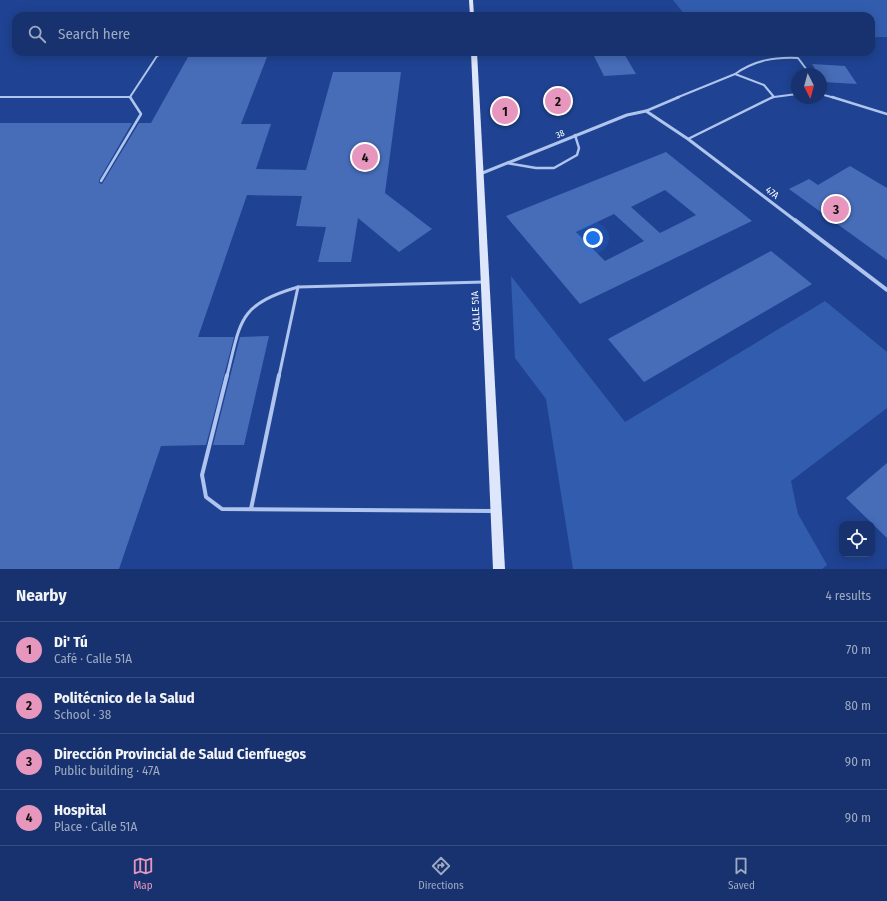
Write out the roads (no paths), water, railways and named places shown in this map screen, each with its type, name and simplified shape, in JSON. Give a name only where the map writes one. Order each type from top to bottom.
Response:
[{"type":"main road","points":[[472,0],[472,12]]},
{"type":"main road","name":"CALLE 51A","points":[[474,56],[499,569]]},
{"type":"street","name":"38","points":[[480,174],[627,114],[646,111]]},
{"type":"street","name":"47A","points":[[646,111],[688,139],[887,290]]},
{"type":"lane","points":[[130,96],[157,56]]},
{"type":"lane","points":[[646,111],[734,74],[748,64],[765,58],[798,58],[806,68]]},
{"type":"lane","points":[[734,74],[764,84],[774,97]]},
{"type":"lane","points":[[688,139],[774,97],[791,95]]},
{"type":"lane","points":[[0,97],[130,96]]},
{"type":"lane","points":[[101,181],[141,114],[130,96]]},
{"type":"lane","points":[[827,96],[887,114]]},
{"type":"lane","points":[[507,163],[536,168],[554,168],[577,155],[579,148],[575,136]]},
{"type":"lane","points":[[485,282],[298,287],[272,295],[250,308],[240,323],[202,475],[206,497],[222,509],[496,511]]},
{"type":"lane","points":[[251,509],[298,287]]},
{"type":"place","name":"Politécnico de la Salud","points":[[558,101]]},
{"type":"place","name":"Di' Tú","points":[[505,111]]},
{"type":"place","name":"Hospital","points":[[365,157]]},
{"type":"place","name":"Dirección Provincial de Salud Cienfuegos","points":[[836,209]]}]
